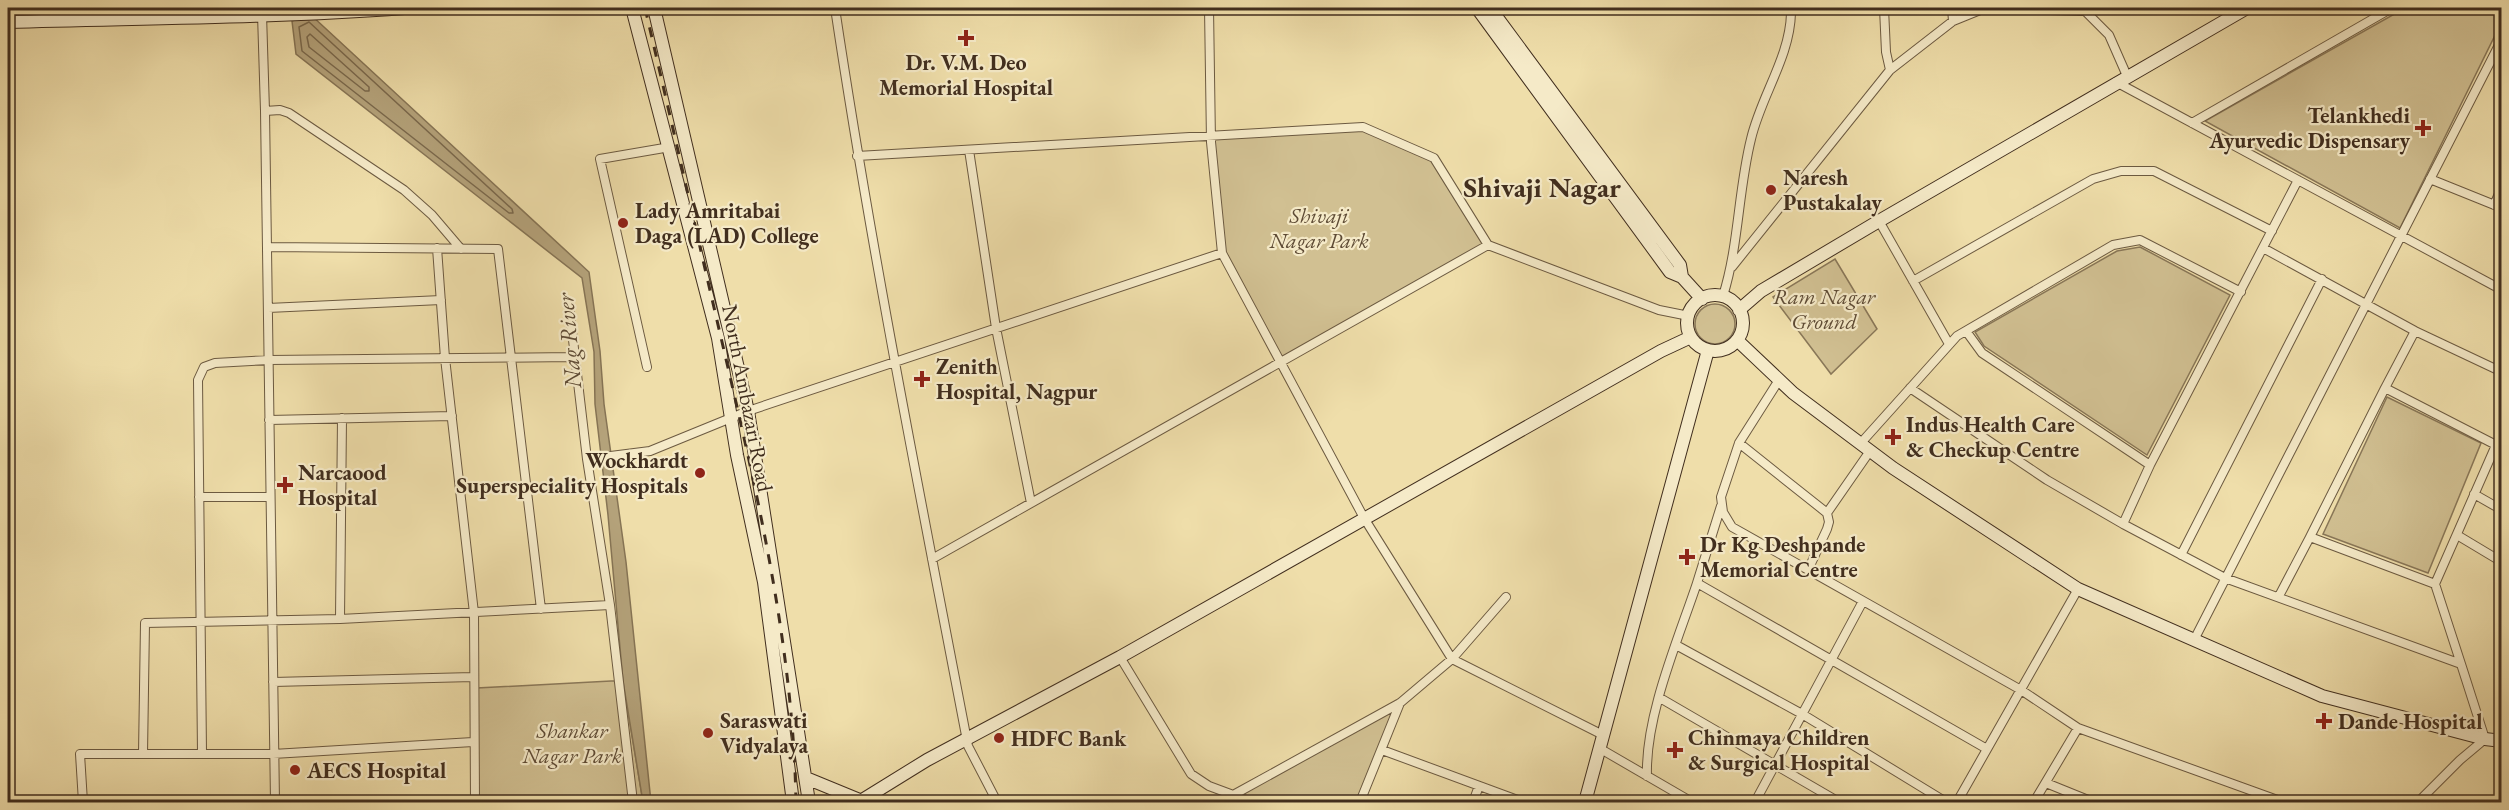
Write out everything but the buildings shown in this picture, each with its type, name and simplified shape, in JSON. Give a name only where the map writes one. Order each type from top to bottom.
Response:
[{"type":"street","points":[[8,22],[262,14],[311,15],[327,11],[404,8]]},
{"type":"street","name":"North Ambazari Road","points":[[632,8],[718,338],[730,420],[764,582],[790,800]]},
{"type":"street","name":"North Ambazari Road","points":[[654,8],[748,411],[809,802]]},
{"type":"street","points":[[835,8],[857,156],[894,363],[967,741],[995,798],[994,802]]},
{"type":"street","points":[[1209,8],[1211,136],[1222,253],[1364,518],[1452,658],[1603,735]]},
{"type":"street","points":[[1477,8],[1670,272],[1682,277],[1702,299]]},
{"type":"street","points":[[1490,8],[1680,265],[1682,277]]},
{"type":"street","points":[[1884,8],[1886,52],[1890,70]]},
{"type":"street","points":[[1952,8],[1953,21]]},
{"type":"street","points":[[1732,267],[1890,70],[1953,21],[1988,8],[2085,9],[2109,35],[2127,76]]},
{"type":"street","points":[[1739,310],[1761,291],[2115,82],[2247,8]]},
{"type":"street","points":[[2192,123],[2392,8]]},
{"type":"street","points":[[1723,296],[1732,267],[1751,137],[1791,32],[1790,9]]},
{"type":"street","points":[[262,14],[275,802]]},
{"type":"street","points":[[2194,640],[2501,42]]},
{"type":"street","points":[[2115,82],[2502,291]]},
{"type":"street","points":[[265,111],[280,110],[289,113],[404,190],[432,215],[460,249]]},
{"type":"street","points":[[857,156],[1363,127],[1434,158],[1488,245],[1659,310],[1689,316]]},
{"type":"street","points":[[647,367],[600,159],[668,147]]},
{"type":"street","points":[[969,150],[996,328],[1031,503]]},
{"type":"street","points":[[1913,281],[2093,178],[2121,171],[2154,171],[2272,231]]},
{"type":"street","points":[[2430,179],[2498,207],[2502,187]]},
{"type":"street","points":[[2123,524],[2150,465],[2298,180]]},
{"type":"street","points":[[1879,221],[1949,344]]},
{"type":"street","points":[[1827,513],[1865,447],[1910,388],[1949,344],[1966,331],[2113,245],[2140,240],[2241,292]]},
{"type":"street","points":[[932,559],[1488,245]]},
{"type":"street","points":[[267,247],[498,249],[541,609]]},
{"type":"street","points":[[2263,248],[2415,331],[2502,372]]},
{"type":"street","points":[[437,249],[445,358],[474,613],[475,802]]},
{"type":"street","points":[[589,458],[650,451],[748,411],[1222,253]]},
{"type":"street","points":[[2181,555],[2322,279]]},
{"type":"street","points":[[1716,295],[1723,296],[1735,304],[1743,325],[1737,340],[1724,350],[1708,350],[1701,347],[1691,337],[1689,316],[1691,309],[1702,299],[1716,295]]},
{"type":"street","points":[[268,308],[441,300]]},
{"type":"street","points":[[569,306],[573,357],[610,605],[633,802]]},
{"type":"street","points":[[1966,331],[1982,353],[2150,465]]},
{"type":"street","points":[[2279,596],[2415,331]]},
{"type":"street","points":[[806,778],[861,802],[927,760],[967,741],[1120,657],[1661,351],[1691,337]]},
{"type":"street","points":[[1737,340],[1793,393],[1865,447],[2078,590],[2322,696],[2496,738]]},
{"type":"street","points":[[1585,802],[1708,350]]},
{"type":"street","points":[[202,753],[198,380],[204,367],[214,363],[269,360],[573,357]]},
{"type":"street","points":[[1779,380],[1739,443],[1721,497],[1723,512],[1732,527],[2021,690],[2078,728],[2283,802]]},
{"type":"street","points":[[1910,388],[2047,480],[2123,524],[2225,578],[2461,664]]},
{"type":"street","points":[[2385,388],[2494,449],[2502,460]]},
{"type":"street","points":[[269,420],[452,416]]},
{"type":"street","points":[[340,619],[342,418]]},
{"type":"street","points":[[2496,738],[2461,664],[2435,584],[2502,432]]},
{"type":"street","points":[[1739,443],[1827,513],[1829,522],[1808,570]]},
{"type":"street","points":[[2475,494],[2502,510]]},
{"type":"street","points":[[199,497],[270,497]]},
{"type":"street","points":[[1647,776],[1646,755],[1660,698],[1722,504]]},
{"type":"street","points":[[2457,535],[2502,562]]},
{"type":"street","points":[[2310,537],[2435,584]]},
{"type":"street","points":[[1697,583],[1988,749]]},
{"type":"street","points":[[1957,802],[2078,590]]},
{"type":"street","points":[[1235,794],[1400,703],[1452,658],[1506,597]]},
{"type":"street","points":[[1755,802],[1863,600]]},
{"type":"street","points":[[143,754],[145,623],[340,619],[610,605]]},
{"type":"street","points":[[1677,645],[1802,714],[1946,802]]},
{"type":"street","points":[[1120,657],[1191,774],[1209,786],[1252,802]]},
{"type":"street","points":[[273,682],[473,676]]},
{"type":"street","points":[[1660,698],[1839,802]]},
{"type":"street","points":[[1360,802],[1400,703]]},
{"type":"street","points":[[2034,802],[2078,728]]},
{"type":"street","points":[[2418,802],[2460,760],[2496,738]]},
{"type":"street","points":[[83,802],[81,754],[273,754],[473,742]]},
{"type":"street","points":[[1599,748],[1692,802]]},
{"type":"street","points":[[1382,750],[1523,802]]},
{"type":"street","points":[[2046,783],[2093,802]]},
{"type":"street","points":[[1473,802],[1479,786]]},
{"type":"green space","points":[[2405,8],[2501,8],[2502,21],[2400,228],[2205,121]]},
{"type":"green space","name":"Shivaji Nagar Park","points":[[1363,128],[1434,158],[1487,245],[1281,361],[1222,253],[1211,136]]},
{"type":"green space","points":[[2140,247],[2230,295],[2147,455],[1984,346],[1975,332],[2117,251]]},
{"type":"green space","name":"Ram Nagar Ground","points":[[1835,259],[1877,329],[1831,374],[1773,297]]},
{"type":"green space","points":[[1715,304],[1723,305],[1729,310],[1734,316],[1734,332],[1729,338],[1723,343],[1715,344],[1707,343],[1701,338],[1696,332],[1695,324],[1696,316],[1701,310],[1707,305]]},
{"type":"green space","points":[[2387,397],[2481,443],[2428,573],[2323,534]]},
{"type":"green space","name":"Shankar Nagar Park","points":[[623,681],[643,802],[477,802],[477,688]]},
{"type":"green space","points":[[1400,703],[1358,802],[1259,802],[1241,793]]},
{"type":"water","points":[[311,15],[589,272],[600,351],[604,404],[626,562],[651,802],[643,802],[623,681],[595,404],[594,352],[582,278],[296,54],[292,21]]},
{"type":"waterway","points":[[2478,802],[2502,794]]},
{"type":"railway","points":[[645,8],[744,436],[769,557],[787,679],[796,802]]},
{"type":"place","name":"Dr. V.M. Deo Memorial Hospital","points":[[966,38]]},
{"type":"place","name":"Telankhedi Ayurvedic Dispensary","points":[[2423,128]]},
{"type":"place","name":"Naresh Pustakalay","points":[[1771,190]]},
{"type":"place","name":"Lady Amritabai Daga (LAD) College","points":[[623,223]]},
{"type":"place","name":"Zenith Hospital, Nagpur","points":[[922,379]]},
{"type":"place","name":"Indus Health Care & Checkup Centre","points":[[1893,437]]},
{"type":"place","name":"Wockhardt Superspeciality Hospitals","points":[[700,473]]},
{"type":"place","name":"Narcaood Hospital","points":[[285,485]]},
{"type":"place","name":"Dr Kg Deshpande Memorial Centre","points":[[1687,557]]},
{"type":"place","name":"Dande Hospital","points":[[2324,721]]},
{"type":"place","name":"Saraswati Vidyalaya","points":[[708,733]]},
{"type":"place","name":"HDFC Bank","points":[[999,738]]},
{"type":"place","name":"Chinmaya Children & Surgical Hospital","points":[[1675,750]]},
{"type":"place","name":"AECS Hospital","points":[[295,770]]},
{"type":"district","name":"Shivaji Nagar","points":[[1542,187]]},
{"type":"water label","name":"Nag River","points":[[569,341]]}]
